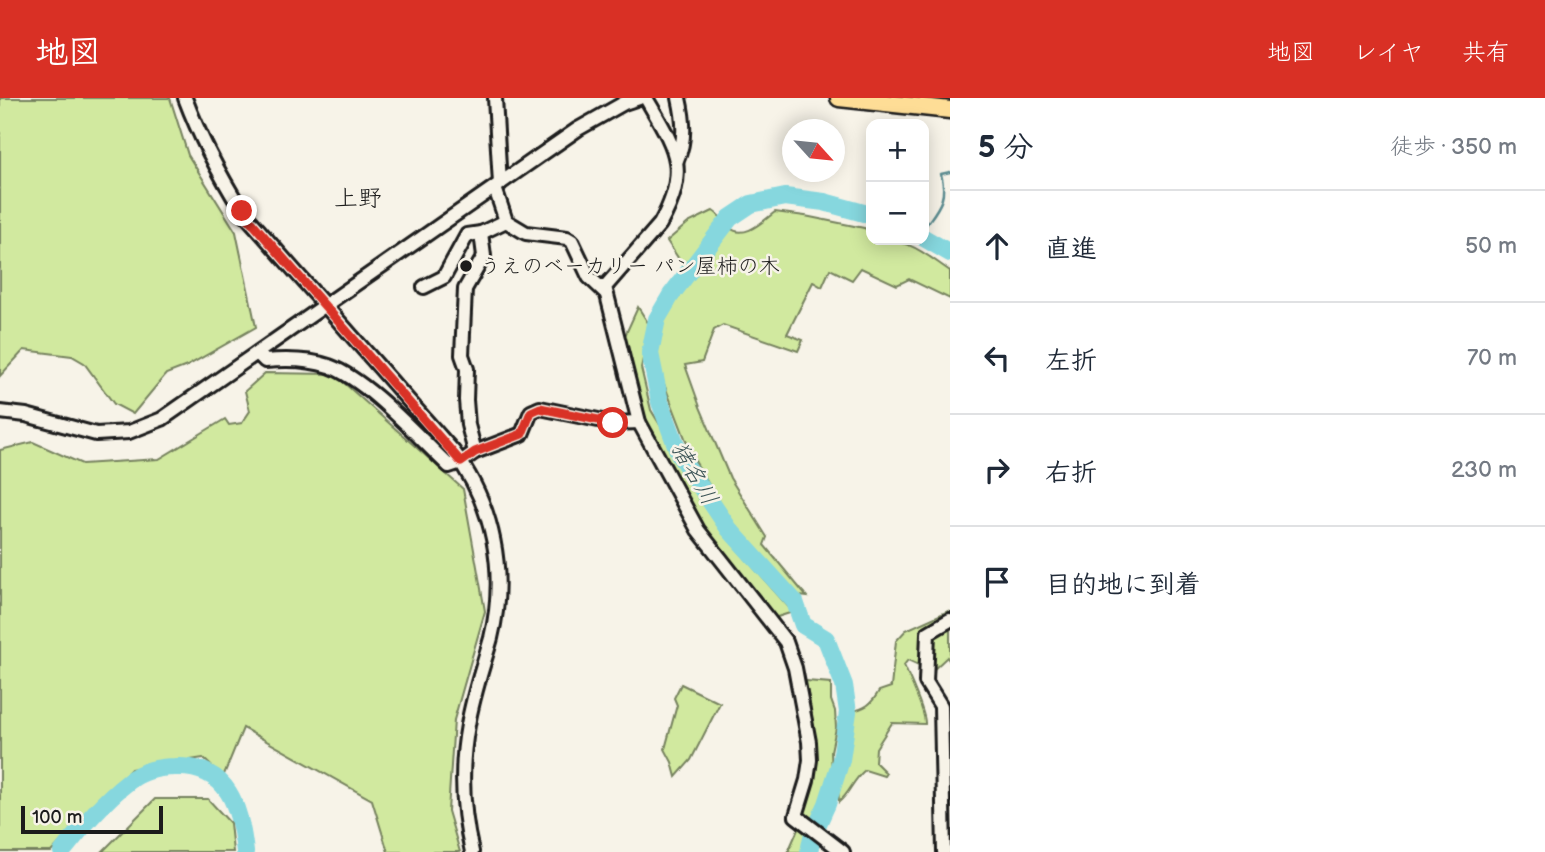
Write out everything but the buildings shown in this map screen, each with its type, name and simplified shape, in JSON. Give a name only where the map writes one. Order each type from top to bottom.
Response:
[{"type":"main road","points":[[839,98],[950,110]]},
{"type":"street","points":[[185,98],[218,173],[242,211],[461,462],[487,515],[493,535],[498,581],[497,608],[474,694],[463,757],[464,810],[472,852]]},
{"type":"street","points":[[495,98],[498,186],[506,221],[526,233],[572,241],[589,277],[605,292]]},
{"type":"street","points":[[0,412],[26,415],[96,434],[129,432],[162,419],[578,129],[624,103],[639,98]]},
{"type":"street","points":[[646,98],[674,149],[677,174],[667,213],[609,280],[605,292],[639,422],[698,530],[786,642],[795,667],[809,742],[807,780],[796,816],[828,846],[843,852]]},
{"type":"street","points":[[677,160],[683,147],[684,136],[679,98]]},
{"type":"street","points":[[425,287],[444,277],[467,235],[481,233],[506,221]]},
{"type":"street","points":[[475,452],[466,400],[467,369],[462,355],[465,289],[484,256],[481,233]]},
{"type":"street","points":[[257,353],[265,361],[309,361],[330,366],[348,376],[375,397],[449,466],[461,462],[475,452],[522,434],[531,412],[540,408],[613,423],[639,422]]},
{"type":"street","points":[[944,852],[941,706],[926,682],[928,633],[950,620]]},
{"type":"green space","points":[[0,98],[170,98],[188,155],[236,232],[256,327],[187,366],[166,374],[133,414],[114,404],[84,363],[72,356],[24,350],[0,376]]},
{"type":"green space","points":[[713,211],[729,227],[741,232],[753,228],[775,212],[805,216],[864,228],[866,245],[909,245],[950,271],[950,299],[909,279],[897,285],[861,268],[852,280],[830,269],[822,287],[813,282],[787,334],[803,340],[798,351],[723,325],[714,330],[702,362],[685,365],[730,478],[767,537],[764,545],[807,597],[800,596],[779,577],[735,529],[692,456],[656,363],[661,318],[690,276],[667,241],[688,223]]},
{"type":"green space","points":[[638,307],[650,326],[641,368],[651,410],[665,433],[680,468],[729,540],[793,612],[774,618],[706,536],[643,413],[623,340]]},
{"type":"green space","points":[[265,373],[334,374],[463,489],[485,611],[454,720],[448,811],[460,852],[388,852],[372,800],[243,728],[223,777],[203,758],[131,769],[51,852],[0,852],[0,450],[33,442],[82,464],[159,459],[225,419],[229,425],[242,423],[250,411],[245,391]]},
{"type":"green space","points":[[948,611],[950,618],[924,631],[921,666],[908,660],[904,665],[920,703],[925,724],[892,723],[876,748],[875,762],[886,773],[884,776],[865,770],[839,802],[838,787],[850,748],[846,734],[850,712],[868,705],[879,691],[891,687],[896,641],[906,630]]},
{"type":"green space","points":[[950,629],[950,662],[947,657],[931,672],[934,635]]},
{"type":"green space","points":[[806,681],[831,683],[836,728],[831,751],[832,776],[817,815],[810,818],[802,814],[814,778],[815,735]]},
{"type":"green space","points":[[681,684],[720,703],[691,760],[676,777],[665,749],[677,705],[674,698]]},
{"type":"green space","points":[[155,799],[208,799],[230,823],[233,852],[102,852]]},
{"type":"green space","points":[[799,827],[808,833],[803,852],[788,852]]},
{"type":"waterway","points":[[929,221],[942,197],[941,174],[950,172]]},
{"type":"waterway","name":"猪名川","points":[[809,852],[841,760],[848,712],[844,685],[826,639],[803,625],[795,602],[729,529],[680,456],[660,402],[650,353],[657,319],[671,295],[730,218],[751,204],[785,197],[824,202],[866,214]]},
{"type":"waterway","name":"猪名川","points":[[929,241],[950,253]]},
{"type":"waterway","name":"猪名川","points":[[62,852],[85,824],[129,781],[150,770],[175,767],[193,768],[220,781],[235,805],[245,852]]},
{"type":"place","name":"うえのベーカリー パン屋柿の木","points":[[466,266]]},
{"type":"district","name":"上野","points":[[358,198]]},
{"type":"route","points":[[242,211],[461,462],[475,452],[522,434],[531,412],[540,408],[613,423]]}]
